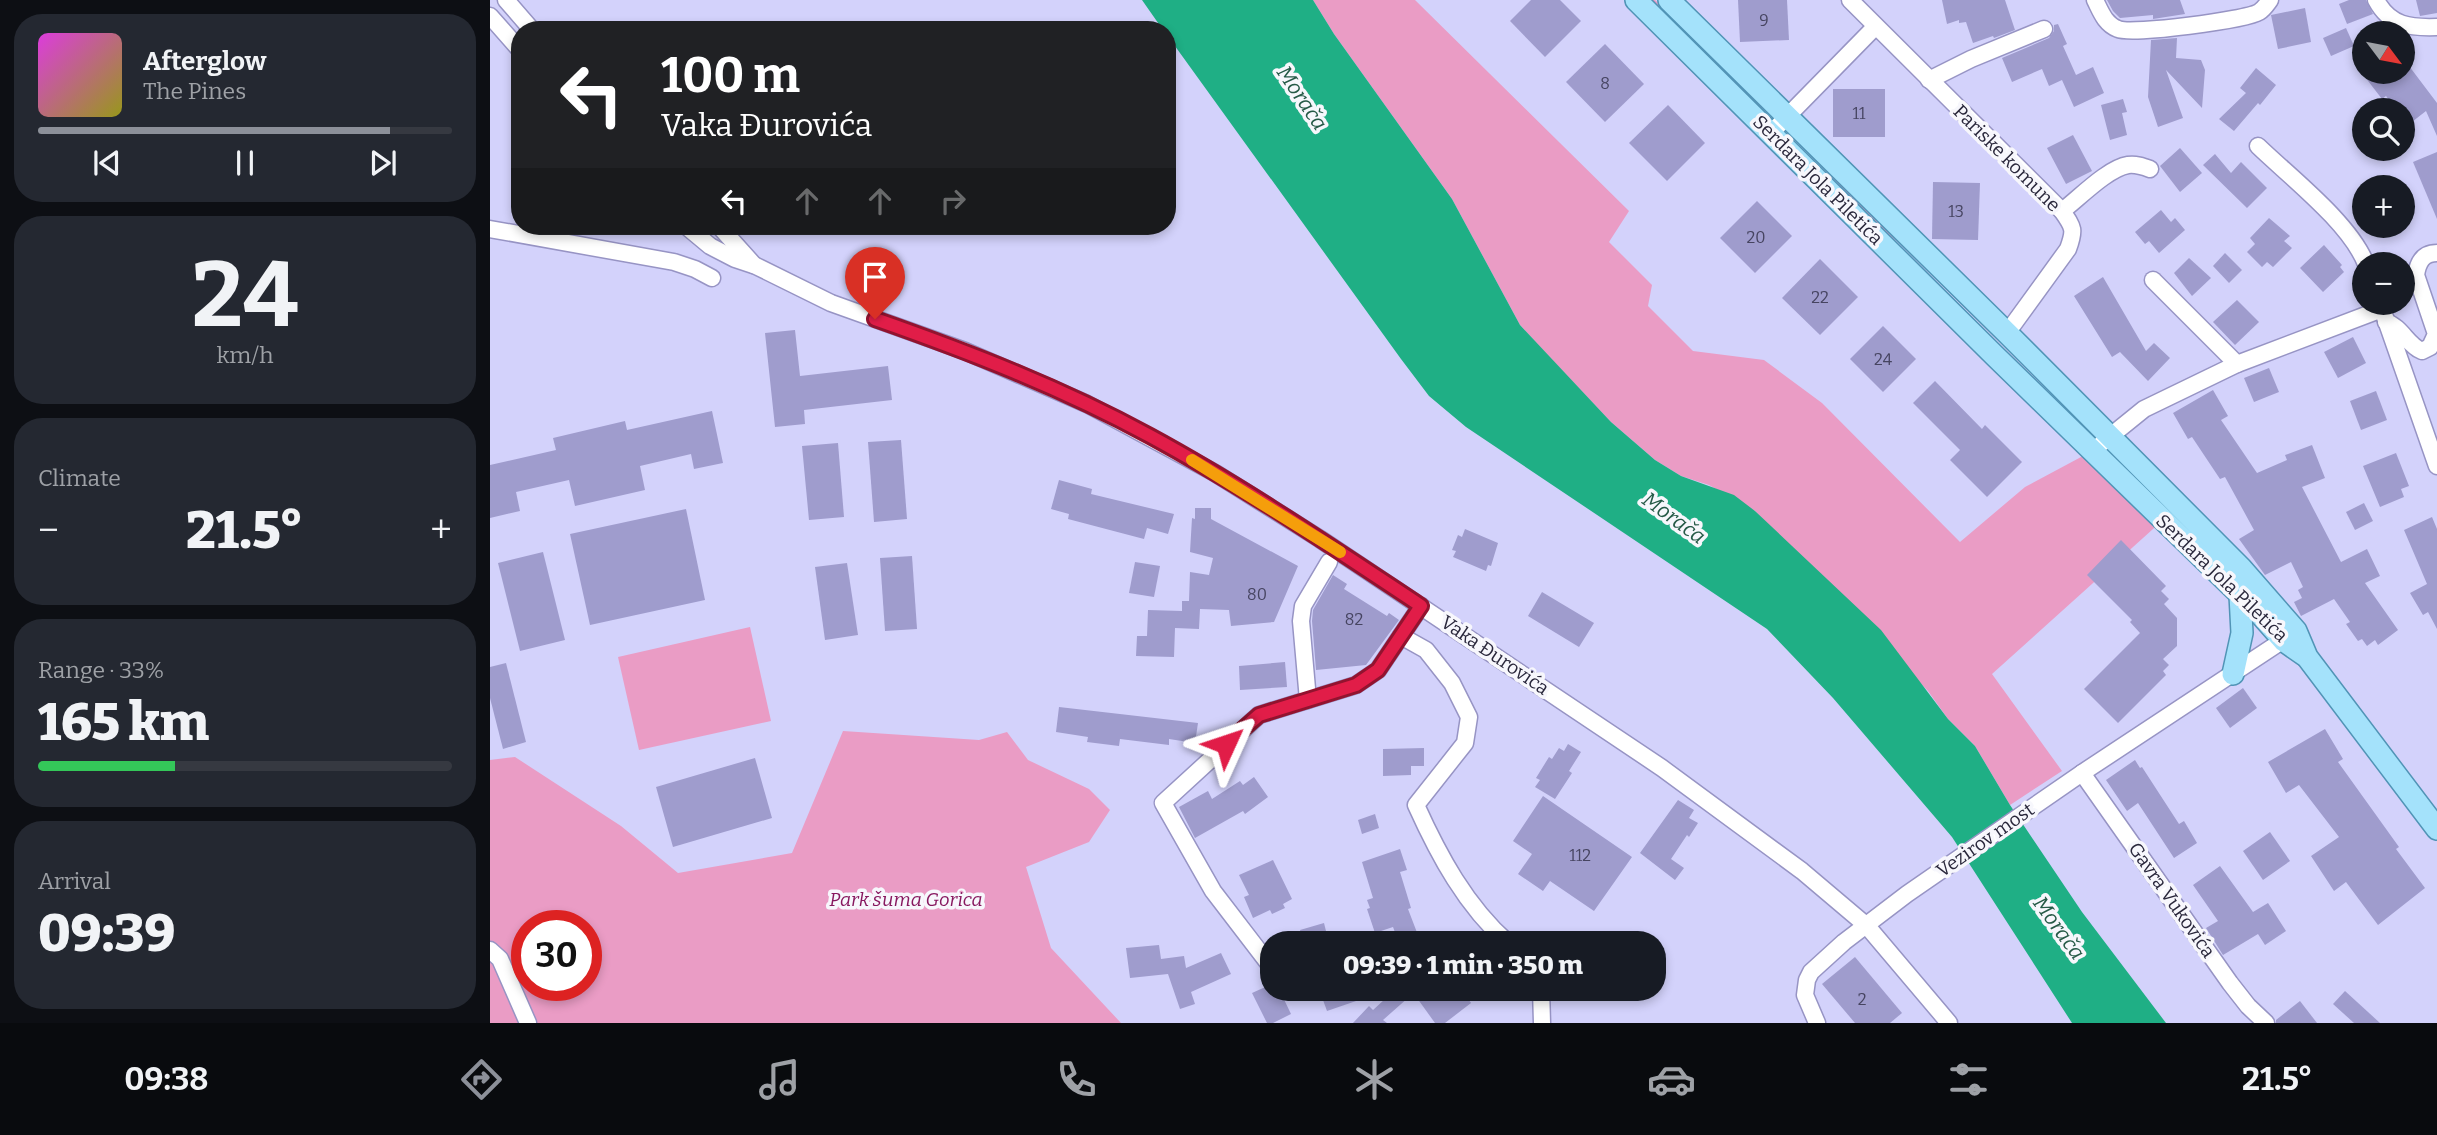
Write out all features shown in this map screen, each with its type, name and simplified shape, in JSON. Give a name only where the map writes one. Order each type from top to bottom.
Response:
[{"type":"main road","name":"Serdara Jola Piletića","points":[[1636,0],[2240,595],[2290,636]]},
{"type":"main road","name":"Serdara Jola Piletića","points":[[1669,0],[1954,280],[2241,568],[2436,827]]},
{"type":"main road","points":[[2233,674],[2242,633],[2240,595]]},
{"type":"street","points":[[506,0],[524,21]]},
{"type":"street","name":"Pariske komune","points":[[1850,0],[2062,211],[2073,226],[2073,236],[2068,249],[2007,333]]},
{"type":"street","points":[[2095,0],[2105,20],[2121,31],[2169,29],[2257,13],[2270,0]]},
{"type":"street","points":[[2376,0],[2382,12],[2397,23],[2419,28],[2437,27]]},
{"type":"street","points":[[490,16],[511,40]]},
{"type":"street","points":[[1771,133],[1875,27]]},
{"type":"street","points":[[1929,80],[1971,59],[2044,29]]},
{"type":"street","points":[[2258,146],[2337,221],[2360,252]]},
{"type":"street","points":[[2062,211],[2124,165],[2138,165],[2150,169]]},
{"type":"street","points":[[490,229],[511,233]]},
{"type":"street","points":[[523,235],[674,262],[712,278]]},
{"type":"street","name":"Vaka Đurovića","points":[[697,235],[710,246],[737,260],[756,266],[831,303],[965,351],[1119,420],[1216,473],[1421,606],[1662,768],[1802,871],[1867,926],[1949,1023]]},
{"type":"street","name":"Vaka Đurovića","points":[[727,235],[756,266]]},
{"type":"street","points":[[2386,315],[2415,348],[2422,351],[2430,348],[2436,334],[2416,275],[2417,265],[2422,258],[2437,253]]},
{"type":"street","points":[[2153,280],[2237,364]]},
{"type":"street","points":[[2093,452],[2108,436],[2144,408],[2237,364],[2372,315]]},
{"type":"street","points":[[2384,315],[2437,466]]},
{"type":"street","points":[[1308,700],[1301,621],[1304,606],[1329,562]]},
{"type":"street","points":[[1260,952],[1213,891],[1163,803],[1259,715],[1356,685],[1378,670],[1421,606]]},
{"type":"street","points":[[1401,636],[1426,650],[1452,683],[1469,717],[1465,743],[1416,805],[1433,843],[1457,882],[1495,931]]},
{"type":"street","name":"Vezirov most","points":[[1816,1023],[1805,995],[1807,980],[1811,972],[1828,956],[1900,899],[2076,777],[2290,636]]},
{"type":"street","name":"Gavra Vukovića","points":[[2076,777],[2230,983],[2266,1023]]},
{"type":"street","points":[[490,950],[500,959],[528,1023]]},
{"type":"street","points":[[1541,1001],[1542,1023]]},
{"type":"green space","points":[[1313,0],[1415,0],[1629,211],[1609,242],[1652,285],[1648,306],[1693,351],[1764,360],[1822,403],[1960,542],[2025,487],[2096,449],[2163,520],[1992,674],[2062,771],[2010,805],[1975,746],[1948,719],[1928,691],[1755,511],[1709,485],[1681,476],[1655,460],[1611,422],[1520,325],[1452,199],[1334,34]]},
{"type":"green space","points":[[1648,0],[1655,0],[1763,104],[1762,108],[1759,109]]},
{"type":"green space","points":[[1811,150],[1896,241],[1883,231],[1808,152]]},
{"type":"green space","points":[[750,627],[771,721],[639,750],[618,657]]},
{"type":"green space","name":"Park šuma Gorica","points":[[843,731],[979,740],[1007,732],[1028,760],[1089,789],[1110,810],[1089,842],[1026,867],[1051,948],[1121,1023],[490,1023],[490,760],[515,757],[621,826],[678,873],[792,853]]},
{"type":"water","name":"Morača","points":[[1142,0],[1313,0],[1334,34],[1452,199],[1520,325],[1611,422],[1655,460],[1681,476],[1734,495],[1755,511],[1881,630],[1948,719],[1975,746],[2010,805],[2082,912],[2166,1023],[2072,1023],[1952,837],[1833,698],[1767,629],[1466,427],[1429,396],[1176,47],[1176,21],[1157,21]]},
{"type":"building","points":[[1531,0],[1560,0],[1581,21],[1545,57],[1510,21]]},
{"type":"building","points":[[1738,0],[1787,0],[1789,40],[1740,42]]},
{"type":"building","points":[[1942,0],[2005,0],[2015,30],[1973,43],[1966,22],[1959,23],[1959,20],[1947,24]]},
{"type":"building","points":[[2107,0],[2180,0],[2185,14],[2153,19],[2153,15],[2120,18]]},
{"type":"building","points":[[2349,0],[2366,0],[2373,14],[2347,24],[2339,4]]},
{"type":"building","points":[[2416,0],[2437,0],[2437,13],[2420,16]]},
{"type":"building","points":[[2305,8],[2311,42],[2278,49],[2271,15]]},
{"type":"building","points":[[2058,24],[2067,44],[2063,46],[2076,75],[2093,67],[2104,93],[2074,107],[2062,80],[2049,86],[2042,69],[2012,82],[2002,58],[2049,38],[2054,31],[2054,25]]},
{"type":"building","points":[[2346,28],[2352,47],[2331,56],[2323,38]]},
{"type":"building","points":[[2177,38],[2176,58],[2201,60],[2205,70],[2202,108],[2166,70],[2183,118],[2158,127],[2148,97],[2151,40]]},
{"type":"building","points":[[1605,44],[1644,84],[1605,122],[1566,82]]},
{"type":"building","points":[[2256,68],[2276,85],[2234,131],[2219,119],[2246,93],[2240,88]]},
{"type":"building","points":[[2415,74],[2437,103],[2437,136],[2426,111],[2415,120],[2415,98],[2381,98],[2370,84],[2415,84]]},
{"type":"building","points":[[1833,89],[1885,89],[1885,137],[1833,137]]},
{"type":"building","points":[[2123,99],[2127,112],[2122,113],[2127,135],[2110,140],[2101,105]]},
{"type":"building","points":[[1668,105],[1705,143],[1667,181],[1629,143]]},
{"type":"building","points":[[2073,135],[2092,171],[2066,184],[2047,148]]},
{"type":"building","points":[[2180,148],[2202,173],[2180,192],[2160,166]]},
{"type":"building","points":[[2437,152],[2437,219],[2413,162]]},
{"type":"building","points":[[2215,154],[2231,173],[2241,162],[2267,188],[2247,208],[2203,165]]},
{"type":"building","points":[[1933,182],[1980,183],[1978,240],[1932,239]]},
{"type":"building","points":[[1757,201],[1792,236],[1755,273],[1720,238]]},
{"type":"building","points":[[2161,210],[2171,222],[2175,218],[2185,230],[2159,253],[2149,241],[2145,244],[2135,232]]},
{"type":"building","points":[[2269,218],[2290,236],[2284,241],[2292,248],[2273,267],[2267,262],[2262,267],[2247,252],[2255,244],[2250,238]]},
{"type":"building","points":[[2324,245],[2342,265],[2340,267],[2344,272],[2323,292],[2300,268]]},
{"type":"building","points":[[2225,253],[2242,270],[2229,283],[2213,266]]},
{"type":"building","points":[[2189,258],[2211,278],[2192,296],[2174,273]]},
{"type":"building","points":[[1820,259],[1858,297],[1820,335],[1782,298]]},
{"type":"building","points":[[2103,277],[2146,351],[2154,343],[2170,358],[2148,381],[2120,352],[2112,357],[2074,296]]},
{"type":"building","points":[[2237,300],[2259,322],[2235,345],[2213,322]]},
{"type":"building","points":[[1883,326],[1916,359],[1883,392],[1850,359]]},
{"type":"building","points":[[795,330],[800,376],[888,366],[892,400],[804,410],[805,424],[775,427],[765,333]]},
{"type":"building","points":[[2353,337],[2366,363],[2338,378],[2324,352]]},
{"type":"building","points":[[2269,368],[2279,392],[2254,402],[2244,378]]},
{"type":"building","points":[[1935,381],[1982,429],[1985,425],[2022,462],[1987,497],[1950,460],[1960,450],[1913,403]]},
{"type":"building","points":[[2213,390],[2228,416],[2221,420],[2257,473],[2287,460],[2285,455],[2312,445],[2325,478],[2302,487],[2341,562],[2367,549],[2380,576],[2365,583],[2398,630],[2378,645],[2375,640],[2367,646],[2362,639],[2358,641],[2346,624],[2350,622],[2334,599],[2301,616],[2294,602],[2302,598],[2298,590],[2303,587],[2291,562],[2265,575],[2239,539],[2254,530],[2225,477],[2220,479],[2192,437],[2188,439],[2173,413]]},
{"type":"building","points":[[2376,391],[2387,420],[2361,430],[2350,401]]},
{"type":"building","points":[[712,411],[723,463],[694,469],[691,454],[640,466],[645,490],[575,506],[569,480],[516,492],[520,511],[490,518],[490,465],[556,450],[553,438],[625,421],[627,430]]},
{"type":"building","points":[[901,440],[907,519],[874,522],[868,442]]},
{"type":"building","points":[[838,443],[844,517],[809,520],[802,446]]},
{"type":"building","points":[[2396,453],[2409,486],[2401,489],[2404,497],[2380,507],[2363,466]]},
{"type":"building","points":[[1059,480],[1092,489],[1091,494],[1174,514],[1168,534],[1147,528],[1144,539],[1068,519],[1069,514],[1051,509]]},
{"type":"building","points":[[2364,503],[2373,521],[2355,530],[2346,512]]},
{"type":"building","points":[[1195,508],[1211,508],[1211,519],[1298,566],[1274,622],[1231,626],[1229,610],[1200,609],[1199,629],[1175,628],[1174,657],[1136,656],[1137,636],[1147,636],[1148,610],[1182,611],[1182,601],[1189,601],[1190,572],[1209,575],[1213,558],[1190,552]]},
{"type":"building","points":[[686,509],[705,600],[590,625],[570,534]]},
{"type":"building","points":[[2432,517],[2437,529],[2437,629],[2428,612],[2423,615],[2410,593],[2427,584],[2404,530]]},
{"type":"building","points":[[1465,529],[1498,543],[1491,566],[1488,565],[1486,571],[1453,557],[1456,551],[1452,550],[1458,535],[1462,537]]},
{"type":"building","points":[[2121,540],[2166,586],[2161,591],[2169,599],[2164,604],[2177,618],[2177,646],[2163,659],[2169,665],[2163,671],[2166,675],[2118,723],[2084,689],[2140,633],[2130,622],[2132,620],[2087,575]]},
{"type":"building","points":[[543,552],[565,640],[520,651],[498,563]]},
{"type":"building","points":[[912,556],[917,629],[885,631],[880,558]]},
{"type":"building","points":[[1135,562],[1160,566],[1154,597],[1129,593]]},
{"type":"building","points":[[847,563],[858,635],[825,640],[815,567]]},
{"type":"building","points":[[1333,575],[1347,584],[1344,589],[1387,616],[1389,613],[1399,620],[1366,665],[1316,670],[1313,610]]},
{"type":"building","points":[[1542,592],[1594,623],[1579,647],[1528,616]]},
{"type":"building","points":[[1285,662],[1287,687],[1240,690],[1239,666]]},
{"type":"building","points":[[506,663],[526,742],[503,749],[490,698],[490,667]]},
{"type":"building","points":[[2243,688],[2257,708],[2230,728],[2216,708]]},
{"type":"building","points":[[1059,707],[1198,723],[1195,743],[1169,739],[1169,745],[1120,739],[1119,746],[1087,742],[1088,737],[1056,732]]},
{"type":"building","points":[[2325,729],[2343,759],[2338,762],[2425,888],[2378,925],[2346,882],[2334,891],[2311,856],[2339,837],[2299,785],[2286,793],[2268,762]]},
{"type":"building","points":[[1568,744],[1581,752],[1569,771],[1572,773],[1555,799],[1535,787],[1540,780],[1536,778],[1549,757],[1552,759],[1559,748],[1564,751]]},
{"type":"building","points":[[1424,748],[1424,766],[1411,766],[1411,775],[1383,776],[1383,749]]},
{"type":"building","points":[[755,758],[772,818],[673,847],[656,787]]},
{"type":"building","points":[[2135,760],[2179,824],[2184,821],[2197,843],[2174,858],[2138,803],[2127,811],[2106,780]]},
{"type":"building","points":[[1254,777],[1268,797],[1245,814],[1243,811],[1195,838],[1179,807],[1208,791],[1212,799],[1240,781],[1243,785]]},
{"type":"building","points":[[1543,796],[1632,857],[1594,911],[1550,881],[1543,891],[1518,874],[1532,854],[1513,841]]},
{"type":"building","points":[[1678,800],[1694,810],[1689,818],[1698,823],[1671,859],[1684,868],[1675,880],[1640,853]]},
{"type":"building","points":[[1375,814],[1379,828],[1362,834],[1358,820]]},
{"type":"building","points":[[2270,832],[2290,861],[2263,880],[2243,851]]},
{"type":"building","points":[[1400,849],[1407,870],[1400,872],[1411,908],[1408,909],[1416,931],[1394,931],[1393,927],[1374,931],[1367,909],[1370,908],[1367,900],[1373,898],[1362,862]]},
{"type":"building","points":[[1273,860],[1292,899],[1283,904],[1285,908],[1272,914],[1270,910],[1253,918],[1244,897],[1249,895],[1239,875]]},
{"type":"building","points":[[2220,866],[2253,912],[2268,903],[2286,931],[2265,945],[2258,934],[2223,955],[2206,928],[2218,921],[2193,885]]},
{"type":"building","points":[[1324,923],[1326,931],[1300,931]]},
{"type":"building","points":[[1159,945],[1161,959],[1184,956],[1186,968],[1221,953],[1231,974],[1191,992],[1195,1004],[1180,1009],[1168,974],[1130,978],[1126,948]]},
{"type":"building","points":[[1855,957],[1902,1013],[1890,1023],[1855,1023],[1822,984]]},
{"type":"building","points":[[1260,989],[1260,1001],[1285,1001],[1291,1014],[1273,1023],[1267,1023],[1252,993]]},
{"type":"building","points":[[2345,991],[2380,1023],[2354,1023],[2333,1004]]},
{"type":"building","points":[[1323,1001],[1356,1001],[1327,1011]]},
{"type":"building","points":[[1383,1001],[1404,1001],[1383,1020],[1387,1023],[1353,1023],[1369,1006],[1373,1010]]},
{"type":"building","points":[[1419,1001],[1471,1003],[1445,1023],[1435,1023]]},
{"type":"building","points":[[2300,1001],[2317,1023],[2276,1023],[2276,1020]]},
{"type":"slow traffic","points":[[1192,460],[1340,552]]},
{"type":"route","points":[[875,319],[965,351],[1087,404],[1150,436],[1216,473],[1421,606],[1378,670],[1356,685],[1259,715],[1226,744]]}]
